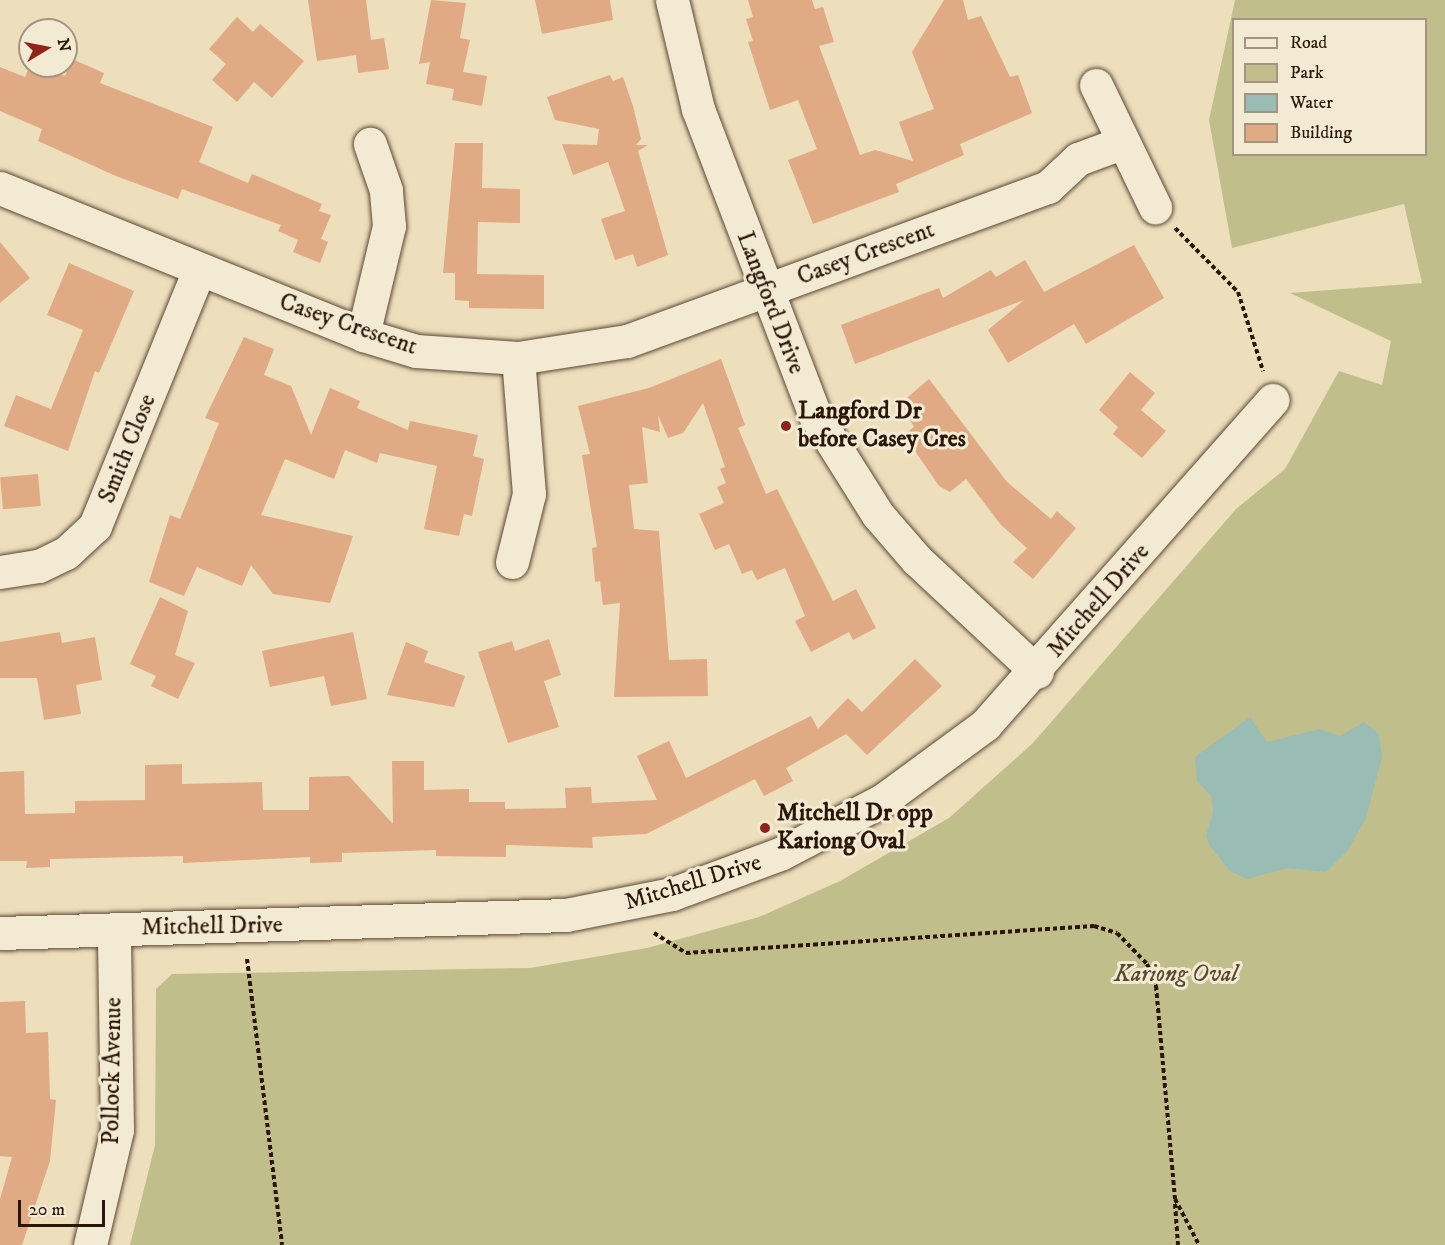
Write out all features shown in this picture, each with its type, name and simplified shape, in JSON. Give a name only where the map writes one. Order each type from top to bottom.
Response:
[{"type":"street","name":"Langford Drive","points":[[672,0],[698,110],[764,291],[815,415],[878,515],[931,575],[1037,672]]},
{"type":"street","points":[[1096,85],[1121,142],[1155,207]]},
{"type":"street","name":"Casey Crescent","points":[[0,188],[363,335],[416,351],[518,358],[627,341],[1048,188],[1078,159],[1121,142]]},
{"type":"street","points":[[363,335],[389,226],[387,190],[370,144]]},
{"type":"street","name":"Smith Close","points":[[0,572],[39,566],[66,553],[95,526],[199,270]]},
{"type":"street","points":[[512,562],[529,494],[518,358]]},
{"type":"street","name":"Mitchell Drive","points":[[0,933],[499,921],[566,915],[672,894],[782,854],[874,806],[950,753],[1037,672],[1273,400]]},
{"type":"street","name":"Pollock Avenue","points":[[90,1245],[117,1130],[114,929]]},
{"type":"path","points":[[1155,207],[1238,292],[1273,400]]},
{"type":"path","points":[[654,933],[686,953],[1094,926],[1117,933],[1147,964],[1156,986],[1178,1245]]},
{"type":"path","points":[[247,959],[282,1245]]},
{"type":"path","points":[[1175,1199],[1199,1245]]},
{"type":"green space","name":"Kariong Oval","points":[[1235,0],[1445,0],[1445,1245],[130,1245],[155,1145],[156,989],[172,974],[530,968],[647,948],[759,917],[840,881],[949,818],[1033,743],[1236,509],[1285,469],[1339,371],[1382,385],[1391,341],[1290,293],[1422,283],[1404,204],[1232,248],[1209,120]]},
{"type":"water","points":[[1250,717],[1267,742],[1319,729],[1340,736],[1364,722],[1379,734],[1382,757],[1366,818],[1348,850],[1326,872],[1288,868],[1247,879],[1230,871],[1210,846],[1206,836],[1213,811],[1211,796],[1197,781],[1195,757]]},
{"type":"building","points":[[308,0],[366,0],[371,40],[384,38],[389,69],[358,73],[356,55],[317,61]]},
{"type":"building","points":[[431,0],[466,3],[460,38],[470,40],[463,72],[487,76],[482,106],[452,100],[454,89],[426,84],[430,62],[419,64]]},
{"type":"building","points":[[535,0],[610,0],[613,20],[542,34]]},
{"type":"building","points":[[748,0],[812,0],[815,9],[823,7],[834,42],[819,46],[860,155],[875,150],[913,161],[899,122],[934,109],[912,52],[944,0],[963,0],[968,20],[981,16],[1010,77],[1018,75],[1032,113],[960,144],[964,155],[896,184],[899,192],[813,224],[788,160],[817,149],[798,100],[770,110],[748,42],[753,41],[746,19],[753,17]]},
{"type":"building","points":[[237,17],[253,32],[260,24],[304,61],[272,98],[254,82],[237,102],[212,80],[226,64],[209,49]]},
{"type":"building","points":[[78,62],[104,73],[100,83],[213,127],[199,162],[248,183],[252,174],[322,204],[319,211],[331,215],[321,239],[328,242],[320,263],[293,252],[298,240],[278,231],[281,225],[182,189],[178,199],[116,176],[38,141],[42,129],[0,111],[0,67],[18,74],[18,78],[78,78]]},
{"type":"building","points":[[610,75],[613,81],[623,77],[641,139],[636,145],[648,145],[638,151],[668,255],[637,267],[633,254],[615,260],[601,219],[625,211],[608,162],[573,175],[562,144],[597,145],[599,129],[555,120],[547,97]]},
{"type":"building","points":[[455,143],[483,143],[482,188],[520,189],[520,223],[478,222],[477,274],[544,275],[544,309],[469,308],[469,301],[455,300],[455,273],[443,273]]},
{"type":"building","points":[[0,242],[30,278],[0,303]]},
{"type":"building","points":[[1134,245],[1164,298],[1086,344],[1074,324],[1008,363],[988,330],[1024,300],[855,364],[841,325],[939,288],[943,298],[991,270],[996,277],[1025,260],[1044,292]]},
{"type":"building","points":[[69,263],[134,291],[99,373],[95,371],[68,451],[4,426],[16,395],[51,409],[83,330],[47,315]]},
{"type":"building","points":[[244,337],[274,349],[264,375],[291,386],[311,435],[330,388],[360,401],[357,408],[408,430],[410,421],[478,435],[473,456],[484,459],[472,516],[464,514],[459,536],[424,529],[437,466],[380,453],[377,463],[345,450],[334,479],[285,459],[261,515],[353,536],[330,603],[273,594],[251,565],[242,586],[197,567],[184,596],[149,582],[170,515],[180,519],[219,423],[205,418]]},
{"type":"building","points":[[721,359],[745,425],[738,428],[766,494],[777,489],[833,601],[856,589],[876,628],[853,640],[849,632],[811,652],[795,621],[805,616],[785,568],[757,580],[752,570],[742,574],[729,544],[715,550],[699,514],[724,503],[717,487],[726,483],[720,469],[725,467],[703,403],[683,433],[668,438],[658,415],[660,432],[642,427],[648,483],[629,485],[634,529],[659,531],[669,660],[707,659],[708,696],[614,697],[620,603],[603,605],[600,581],[595,582],[592,548],[597,547],[582,455],[590,454],[578,406],[649,388]]},
{"type":"building","points":[[1130,372],[1155,393],[1141,410],[1166,431],[1142,458],[1113,434],[1118,427],[1099,410]]},
{"type":"building","points":[[929,379],[1007,482],[1051,519],[1057,511],[1076,528],[1033,579],[1013,562],[1027,548],[1001,525],[966,479],[950,492],[939,486],[904,435],[914,427],[901,403]]},
{"type":"building","points":[[38,474],[41,506],[3,509],[0,477]]},
{"type":"building","points":[[160,597],[188,611],[175,655],[195,663],[178,699],[151,686],[156,676],[130,664]]},
{"type":"building","points":[[60,632],[62,643],[95,637],[102,680],[76,685],[81,714],[44,720],[37,678],[0,678],[0,642]]},
{"type":"building","points":[[353,632],[367,699],[331,706],[324,676],[270,687],[262,651]]},
{"type":"building","points":[[549,639],[561,675],[544,681],[559,727],[508,743],[478,652],[512,641],[515,651]]},
{"type":"building","points":[[406,642],[428,651],[424,662],[465,676],[454,707],[387,695]]},
{"type":"building","points":[[915,659],[942,686],[867,755],[846,734],[786,768],[793,781],[764,796],[755,779],[646,834],[592,837],[593,848],[506,845],[506,857],[436,856],[436,850],[342,853],[342,862],[310,863],[310,857],[183,863],[183,856],[50,859],[50,867],[26,868],[27,861],[0,861],[0,772],[24,771],[25,814],[75,813],[75,801],[145,800],[145,765],[182,764],[182,784],[262,782],[263,810],[309,810],[309,777],[349,776],[393,824],[392,761],[424,761],[424,790],[469,789],[469,802],[505,802],[505,809],[566,808],[565,788],[591,787],[592,803],[657,800],[637,756],[669,741],[686,778],[811,716],[818,729],[848,698],[862,712]]},
{"type":"building","points":[[25,1001],[26,1033],[48,1032],[50,1099],[56,1100],[50,1161],[22,1245],[0,1245],[0,1199],[12,1157],[0,1156],[0,1002]]},
{"type":"place","name":"Langford Dr before Casey Cres","points":[[786,426]]},
{"type":"place","name":"Mitchell Dr opp Kariong Oval","points":[[765,828]]}]
